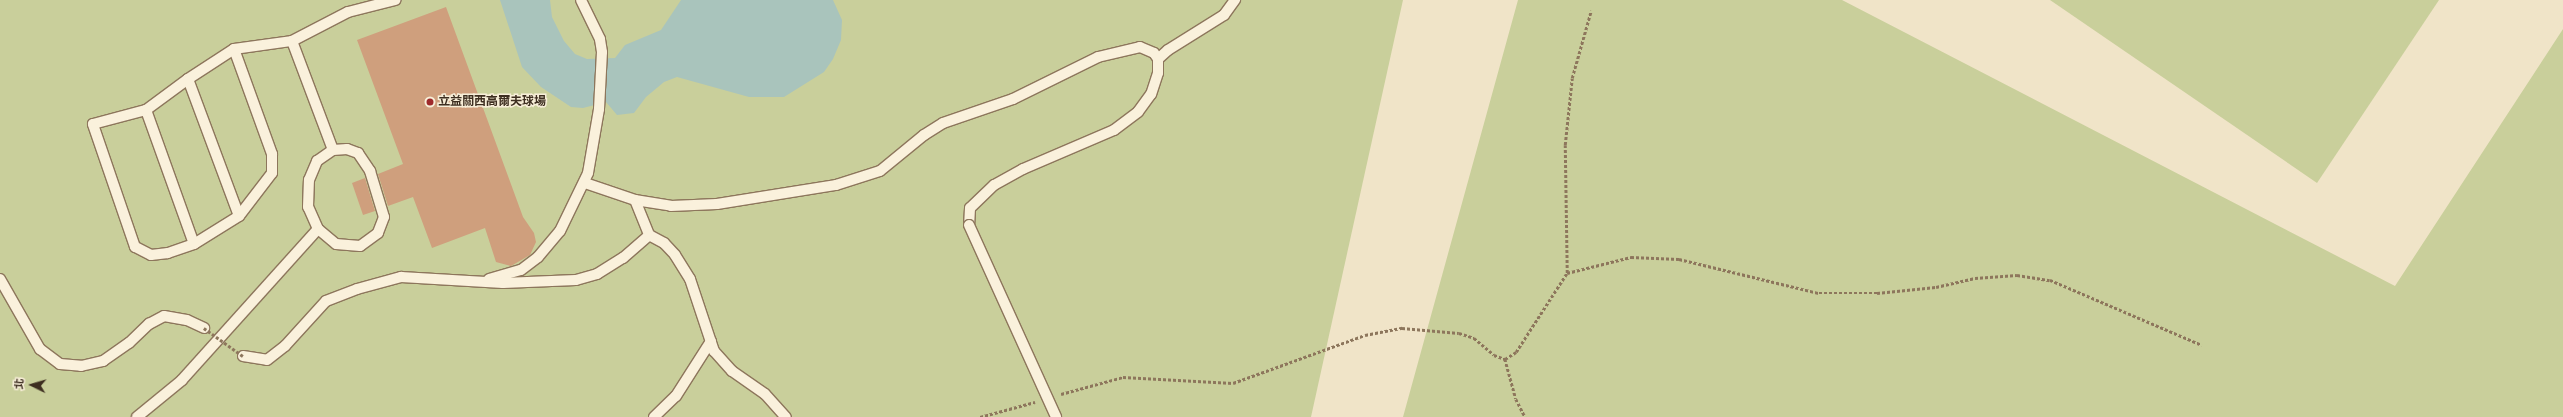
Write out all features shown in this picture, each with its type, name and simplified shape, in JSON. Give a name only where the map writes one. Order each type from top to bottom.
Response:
[{"type":"lane","points":[[234,48],[272,154],[272,173],[239,216],[194,244],[168,253],[151,255],[135,247],[93,124],[146,110],[234,48],[292,41],[348,12],[395,0]]},
{"type":"lane","points":[[475,281],[493,279],[521,270],[538,258],[560,231],[584,183],[599,110],[602,52],[600,39],[581,0]]},
{"type":"lane","points":[[1158,59],[1168,50],[1224,15],[1235,0]]},
{"type":"lane","points":[[292,41],[333,150]]},
{"type":"lane","points":[[584,183],[635,200],[671,206],[717,204],[836,185],[866,177],[880,171],[924,135],[943,123],[1013,99],[1098,57],[1140,47],[1154,53],[1158,59],[1158,73],[1151,94],[1138,112],[1114,130],[1023,169],[994,185],[974,200],[970,208],[969,225],[1056,417]]},
{"type":"lane","points":[[188,79],[239,216]]},
{"type":"lane","points":[[146,110],[194,244]]},
{"type":"lane","points":[[347,149],[358,153],[370,171],[384,217],[378,233],[360,246],[336,244],[318,229],[308,207],[309,180],[317,161],[333,150],[347,149]]},
{"type":"lane","points":[[635,200],[649,235],[664,243],[675,255],[690,279],[714,351],[732,371],[765,394],[786,417]]},
{"type":"lane","points":[[137,417],[182,380],[318,229]]},
{"type":"lane","points":[[243,356],[267,360],[285,346],[326,301],[358,289],[401,277],[503,283],[576,280],[597,274],[623,258],[649,235]]},
{"type":"lane","points":[[0,279],[40,349],[60,364],[82,366],[103,361],[130,343],[148,324],[164,316],[188,320],[204,328]]},
{"type":"lane","points":[[654,417],[676,396],[711,341]]},
{"type":"path","points":[[1055,396],[1123,378],[1233,383],[1365,335],[1402,328],[1459,334],[1474,338],[1494,355],[1506,358],[1516,352],[1567,273],[1565,145],[1572,78],[1591,12]]},
{"type":"path","points":[[1567,273],[1631,257],[1679,259],[1819,293],[1877,293],[1936,287],[1975,278],[2017,275],[2050,280],[2202,345]]},
{"type":"path","points":[[204,328],[243,356]]},
{"type":"path","points":[[1506,358],[1516,399],[1525,417]]},
{"type":"path","points":[[980,417],[1040,400]]},
{"type":"green space","name":"立益關西高爾夫球場","points":[[0,0],[1403,0],[1311,417],[0,417]]},
{"type":"green space","points":[[1518,0],[1842,0],[2395,286],[2563,29],[2563,417],[1403,417]]},
{"type":"green space","points":[[2050,0],[2439,0],[2317,183]]},
{"type":"water","points":[[500,0],[550,0],[552,17],[564,41],[575,54],[587,59],[615,58],[625,45],[661,30],[681,0],[833,0],[842,20],[841,40],[833,59],[824,72],[784,97],[749,97],[677,77],[664,82],[646,97],[634,113],[617,115],[606,102],[583,108],[571,107],[541,87],[522,67]]},
{"type":"building","name":"立益關西高爾夫球場","points":[[446,7],[523,217],[534,233],[536,242],[530,255],[511,266],[496,262],[485,228],[432,248],[413,197],[388,206],[378,174],[403,164],[357,40]]},
{"type":"building","points":[[365,178],[375,211],[363,215],[352,183]]},
{"type":"place","name":"立益關西高爾夫球場","points":[[430,102]]}]
